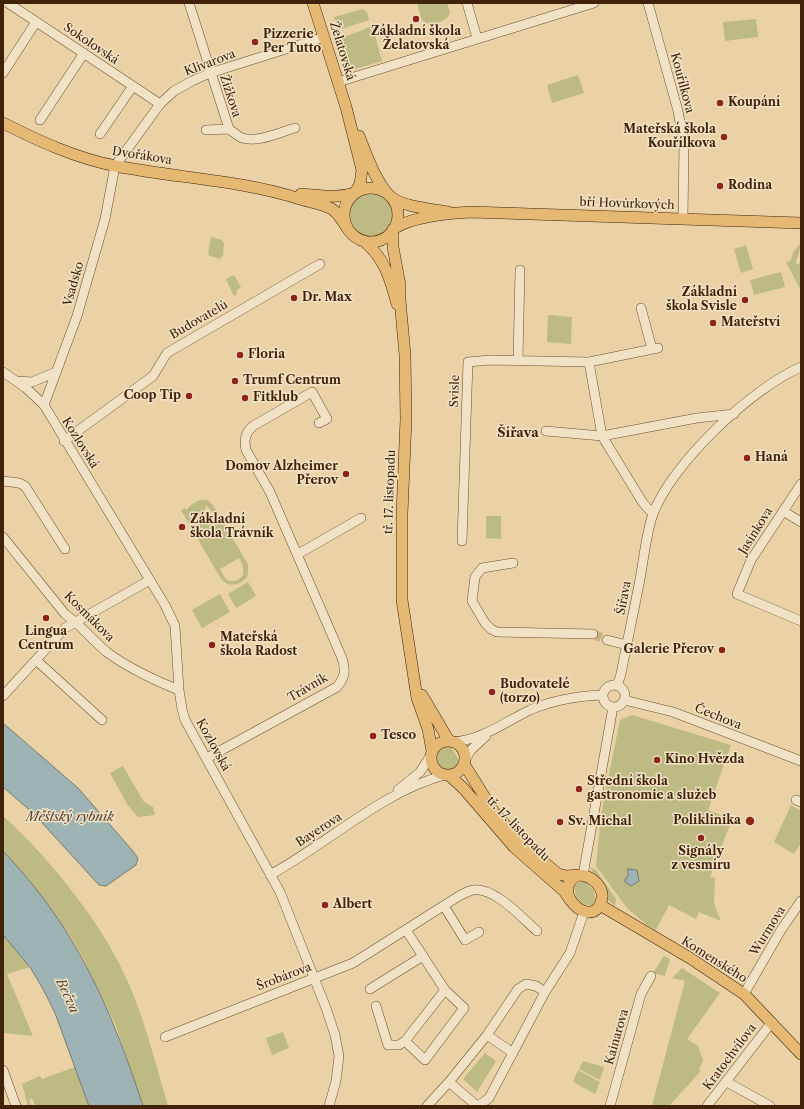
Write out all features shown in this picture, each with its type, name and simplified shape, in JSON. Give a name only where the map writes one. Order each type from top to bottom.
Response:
[{"type":"main road","name":"Želatovská","points":[[313,3],[346,107],[362,170],[360,184],[355,193]]},
{"type":"main road","name":"Želatovská","points":[[346,107],[376,175],[391,197]]},
{"type":"main road","name":"Dvořákova","points":[[3,122],[44,144],[78,156],[115,166],[195,178],[284,194],[330,208],[340,216],[347,228]]},
{"type":"main road","points":[[365,188],[376,188],[391,197],[397,213],[393,229],[380,240],[364,241],[354,236],[347,228],[344,217],[345,207],[355,193],[365,188]]},
{"type":"main road","name":"Dvořákova","points":[[284,194],[334,197],[355,193]]},
{"type":"main road","name":"bří Hovůrkových","points":[[391,197],[416,206],[452,212],[801,222]]},
{"type":"main road","name":"bří Hovůrkových","points":[[393,229],[413,219],[452,212]]},
{"type":"main road","name":"tř. 17. listopadu","points":[[393,229],[394,253],[400,285],[405,355],[406,419],[402,514],[402,600],[417,698],[428,730],[432,753],[431,763],[438,773],[447,775],[464,789],[514,847],[564,892],[570,900]]},
{"type":"main road","name":"tř. 17. listopadu","points":[[364,241],[375,251],[383,263],[402,324]]},
{"type":"main road","name":"tř. 17. listopadu","points":[[410,660],[421,692],[451,742],[462,749],[464,762],[494,812],[520,842],[558,874],[567,876],[581,875]]},
{"type":"main road","points":[[432,753],[439,744],[451,742]]},
{"type":"main road","points":[[447,775],[458,772],[464,762]]},
{"type":"main road","points":[[581,875],[593,880],[600,889],[602,899],[600,905],[594,911],[584,912],[570,900],[568,885],[572,879],[581,875]]},
{"type":"main road","name":"Komenského","points":[[600,905],[690,958],[744,994],[801,1054]]},
{"type":"street","name":"Sokolovská","points":[[8,3],[160,104]]},
{"type":"street","name":"Žižkova","points":[[189,3],[229,130],[242,138],[261,138],[295,128]]},
{"type":"street","points":[[467,3],[477,38]]},
{"type":"street","points":[[338,82],[594,3]]},
{"type":"street","name":"Kouřílkova","points":[[648,3],[678,112],[684,144],[684,218]]},
{"type":"street","points":[[3,73],[36,22]]},
{"type":"street","name":"Klivarova","points":[[115,166],[160,104],[174,91],[210,73],[324,37]]},
{"type":"street","points":[[40,120],[84,53]]},
{"type":"street","points":[[100,134],[133,86]]},
{"type":"street","points":[[206,130],[229,130]]},
{"type":"street","name":"Vsadsko","points":[[44,404],[77,316],[105,219],[115,166]]},
{"type":"street","name":"Budovatelů","points":[[64,441],[153,376],[167,353],[320,264]]},
{"type":"street","points":[[518,360],[520,270]]},
{"type":"street","name":"Svisle","points":[[462,541],[468,362],[518,360],[589,362],[655,348],[642,308]]},
{"type":"street","points":[[589,362],[602,436],[643,503],[653,514]]},
{"type":"street","points":[[546,431],[602,436],[703,417],[734,414],[774,381],[801,366]]},
{"type":"street","points":[[3,372],[44,404]]},
{"type":"street","points":[[16,381],[32,382],[56,372]]},
{"type":"street","name":"Trávník","points":[[207,758],[336,687],[343,679],[345,669],[342,658],[298,554],[270,492],[246,450],[245,442],[248,430],[253,426],[312,392],[327,419],[319,423]]},
{"type":"street","name":"Kozlovská","points":[[44,404],[64,441],[150,580],[175,626],[179,690],[185,720],[207,758],[241,824],[280,892],[332,1023],[337,1046],[336,1081],[329,1106]]},
{"type":"street","name":"Šířava","points":[[617,686],[627,645],[653,514],[680,467],[734,414]]},
{"type":"street","points":[[3,481],[19,483],[25,486],[65,549]]},
{"type":"street","name":"Jasínkova","points":[[801,484],[751,560],[737,594],[801,621]]},
{"type":"street","points":[[783,511],[801,522]]},
{"type":"street","points":[[298,554],[361,518]]},
{"type":"street","name":"Kosmákova","points":[[3,537],[65,614],[76,621],[108,653],[153,679],[179,690]]},
{"type":"street","points":[[513,563],[482,568],[475,577],[472,601],[491,629],[497,632],[593,634]]},
{"type":"street","points":[[3,696],[65,628],[150,580]]},
{"type":"street","points":[[607,640],[627,645]]},
{"type":"street","points":[[36,660],[102,720]]},
{"type":"street","points":[[617,686],[623,690],[624,700],[620,706],[613,707],[606,704],[603,695],[608,687],[617,686]]},
{"type":"street","points":[[451,742],[470,740],[492,731],[530,710],[551,703],[578,696],[603,695]]},
{"type":"street","name":"Čechova","points":[[624,700],[673,712],[801,761]]},
{"type":"street","points":[[581,875],[613,707]]},
{"type":"street","points":[[464,762],[474,746],[492,731]]},
{"type":"street","name":"Bayerova","points":[[381,804],[420,772],[432,753]]},
{"type":"street","name":"Bayerova","points":[[270,875],[290,864],[381,804],[417,784],[447,775]]},
{"type":"street","name":"Šrobárova","points":[[165,1037],[353,963],[459,896],[473,890],[484,890],[499,898],[537,931]]},
{"type":"street","name":"Wurmova","points":[[744,994],[780,930],[801,901]]},
{"type":"street","points":[[444,906],[465,940],[479,932]]},
{"type":"street","points":[[449,1082],[478,1106],[489,1098],[545,992],[570,953],[584,912]]},
{"type":"street","points":[[405,1041],[425,1060],[464,1008],[445,990],[406,930]]},
{"type":"street","points":[[370,989],[423,956]]},
{"type":"street","name":"Kainarova","points":[[610,1106],[641,994],[651,976]]},
{"type":"street","points":[[427,1106],[449,1082],[487,1035],[518,989],[526,984],[536,986],[545,992]]},
{"type":"street","points":[[376,1006],[388,1045],[399,1045],[405,1041],[445,990]]},
{"type":"street","name":"Kratochvílova","points":[[707,1106],[772,1022]]},
{"type":"street","points":[[487,1035],[513,1052]]},
{"type":"street","points":[[3,1070],[16,1106]]},
{"type":"street","points":[[727,1082],[770,1106]]},
{"type":"shaded area","points":[[417,3],[447,3],[450,14],[441,22],[433,24],[425,23],[422,19]]},
{"type":"shaded area","points":[[363,9],[367,12],[369,20],[339,30],[337,29],[334,17]]},
{"type":"shaded area","points":[[756,19],[758,37],[725,41],[723,22]]},
{"type":"shaded area","points":[[370,27],[373,28],[382,61],[352,70],[342,38]]},
{"type":"shaded area","points":[[578,75],[584,93],[552,103],[547,85]]},
{"type":"shaded area","points":[[372,193],[384,197],[390,203],[394,215],[390,227],[384,233],[372,237],[360,233],[354,227],[350,215],[354,203],[360,197]]},
{"type":"shaded area","points":[[211,237],[222,240],[224,244],[223,256],[219,259],[208,255]]},
{"type":"shaded area","points":[[801,243],[796,265],[801,262],[801,290],[786,263],[791,260],[793,252]]},
{"type":"shaded area","points":[[746,245],[753,269],[741,273],[734,249]]},
{"type":"shaded area","points":[[781,272],[785,287],[754,295],[750,280]]},
{"type":"shaded area","points":[[234,275],[241,287],[236,291],[237,294],[234,296],[226,279]]},
{"type":"shaded area","points":[[548,315],[572,317],[571,344],[547,342]]},
{"type":"shaded area","points":[[200,500],[207,500],[213,505],[248,564],[248,575],[243,581],[232,585],[221,579],[181,510],[185,508],[186,510],[192,504]],"holes":[[[206,505],[214,515],[195,526],[190,515],[201,517],[204,515]],[[239,558],[243,566],[243,574],[239,579],[229,581],[225,578],[220,569]]]},
{"type":"shaded area","points":[[486,516],[501,516],[501,539],[486,538]]},
{"type":"shaded area","points":[[248,582],[256,596],[236,608],[228,594]]},
{"type":"shaded area","points":[[220,594],[230,612],[202,628],[192,610]]},
{"type":"shaded area","points":[[632,715],[731,745],[708,810],[732,819],[710,877],[715,878],[714,904],[721,921],[699,912],[696,919],[669,905],[656,930],[647,925],[627,908],[596,866],[601,814],[620,720]]},
{"type":"shaded area","points":[[446,745],[450,745],[459,760],[457,766],[452,770],[442,769],[436,760],[438,751]]},
{"type":"shaded area","points":[[123,766],[144,802],[153,807],[155,815],[138,817],[127,804],[110,773]]},
{"type":"shaded area","points":[[791,805],[801,811],[801,843],[794,854],[774,842]]},
{"type":"shaded area","points":[[3,816],[51,865],[82,904],[109,944],[127,980],[141,1015],[168,1106],[143,1106],[116,1026],[83,958],[71,937],[45,902],[3,851]]},
{"type":"shaded area","points":[[590,867],[597,871],[616,899],[615,906],[607,899]]},
{"type":"shaded area","points":[[579,882],[586,882],[594,891],[595,899],[592,905],[585,905],[576,897],[574,886]]},
{"type":"shaded area","points":[[3,935],[30,967],[7,974],[33,1036],[3,1033]]},
{"type":"shaded area","points":[[664,956],[670,959],[665,976],[653,973]]},
{"type":"shaded area","points":[[682,968],[720,993],[687,1039],[698,1046],[703,1060],[699,1070],[701,1071],[669,1106],[652,1106],[685,981],[672,978]]},
{"type":"shaded area","points":[[283,1032],[289,1048],[272,1055],[266,1038]]},
{"type":"shaded area","points":[[485,1053],[496,1061],[477,1092],[463,1079]]},
{"type":"shaded area","points":[[583,1061],[604,1067],[600,1080],[579,1069]]},
{"type":"shaded area","points":[[75,1067],[89,1106],[35,1106],[32,1098],[29,1100],[31,1106],[28,1106],[22,1084],[40,1076],[42,1079]]},
{"type":"shaded area","points":[[578,1070],[600,1082],[595,1094],[573,1082]]},
{"type":"water","name":"Městský rybník","points":[[3,723],[78,788],[132,850],[138,858],[136,865],[106,886],[99,885],[33,813],[3,787]]},
{"type":"water","name":"Bečva","points":[[3,851],[29,880],[71,939],[104,1002],[131,1070],[143,1106],[89,1106],[55,1013],[43,989],[30,967],[3,935]]},
{"type":"water","points":[[628,869],[637,870],[639,881],[631,886],[624,881],[628,876]]},
{"type":"tunnel","points":[[593,634],[607,640]]},
{"type":"place","name":"Základní škola Želatovská","points":[[416,19]]},
{"type":"place","name":"Pizzerie Per Tutto","points":[[255,42]]},
{"type":"place","name":"Koupání","points":[[720,103]]},
{"type":"place","name":"Mateřská škola Kouřílkova","points":[[724,137]]},
{"type":"place","name":"Rodina","points":[[720,186]]},
{"type":"place","name":"Dr. Max","points":[[294,298]]},
{"type":"place","name":"Základní škola Svisle","points":[[745,300]]},
{"type":"place","name":"Mateřství","points":[[713,323]]},
{"type":"place","name":"Floria","points":[[240,355]]},
{"type":"place","name":"Trumf Centrum","points":[[235,381]]},
{"type":"place","name":"Coop Tip","points":[[189,396]]},
{"type":"place","name":"Fitklub","points":[[245,398]]},
{"type":"place","name":"Haná","points":[[747,458]]},
{"type":"place","name":"Domov Alzheimer Přerov","points":[[346,474]]},
{"type":"place","name":"Základní škola Trávník","points":[[182,527]]},
{"type":"place","name":"Lingua Centrum","points":[[46,618]]},
{"type":"place","name":"Mateřská škola Radost","points":[[212,645]]},
{"type":"place","name":"Galerie Přerov","points":[[722,650]]},
{"type":"place","name":"Budovatelé (torzo)","points":[[492,692]]},
{"type":"place","name":"Tesco","points":[[373,736]]},
{"type":"place","name":"Kino Hvězda","points":[[657,760]]},
{"type":"place","name":"Střední škola gastronomie a služeb","points":[[579,789]]},
{"type":"place","name":"Poliklinika","points":[[750,821]]},
{"type":"place","name":"Sv. Michal","points":[[560,822]]},
{"type":"place","name":"Signály z vesmíru","points":[[701,838]]},
{"type":"place","name":"Albert","points":[[325,905]]},
{"type":"district","name":"Šířava","points":[[518,433]]}]
